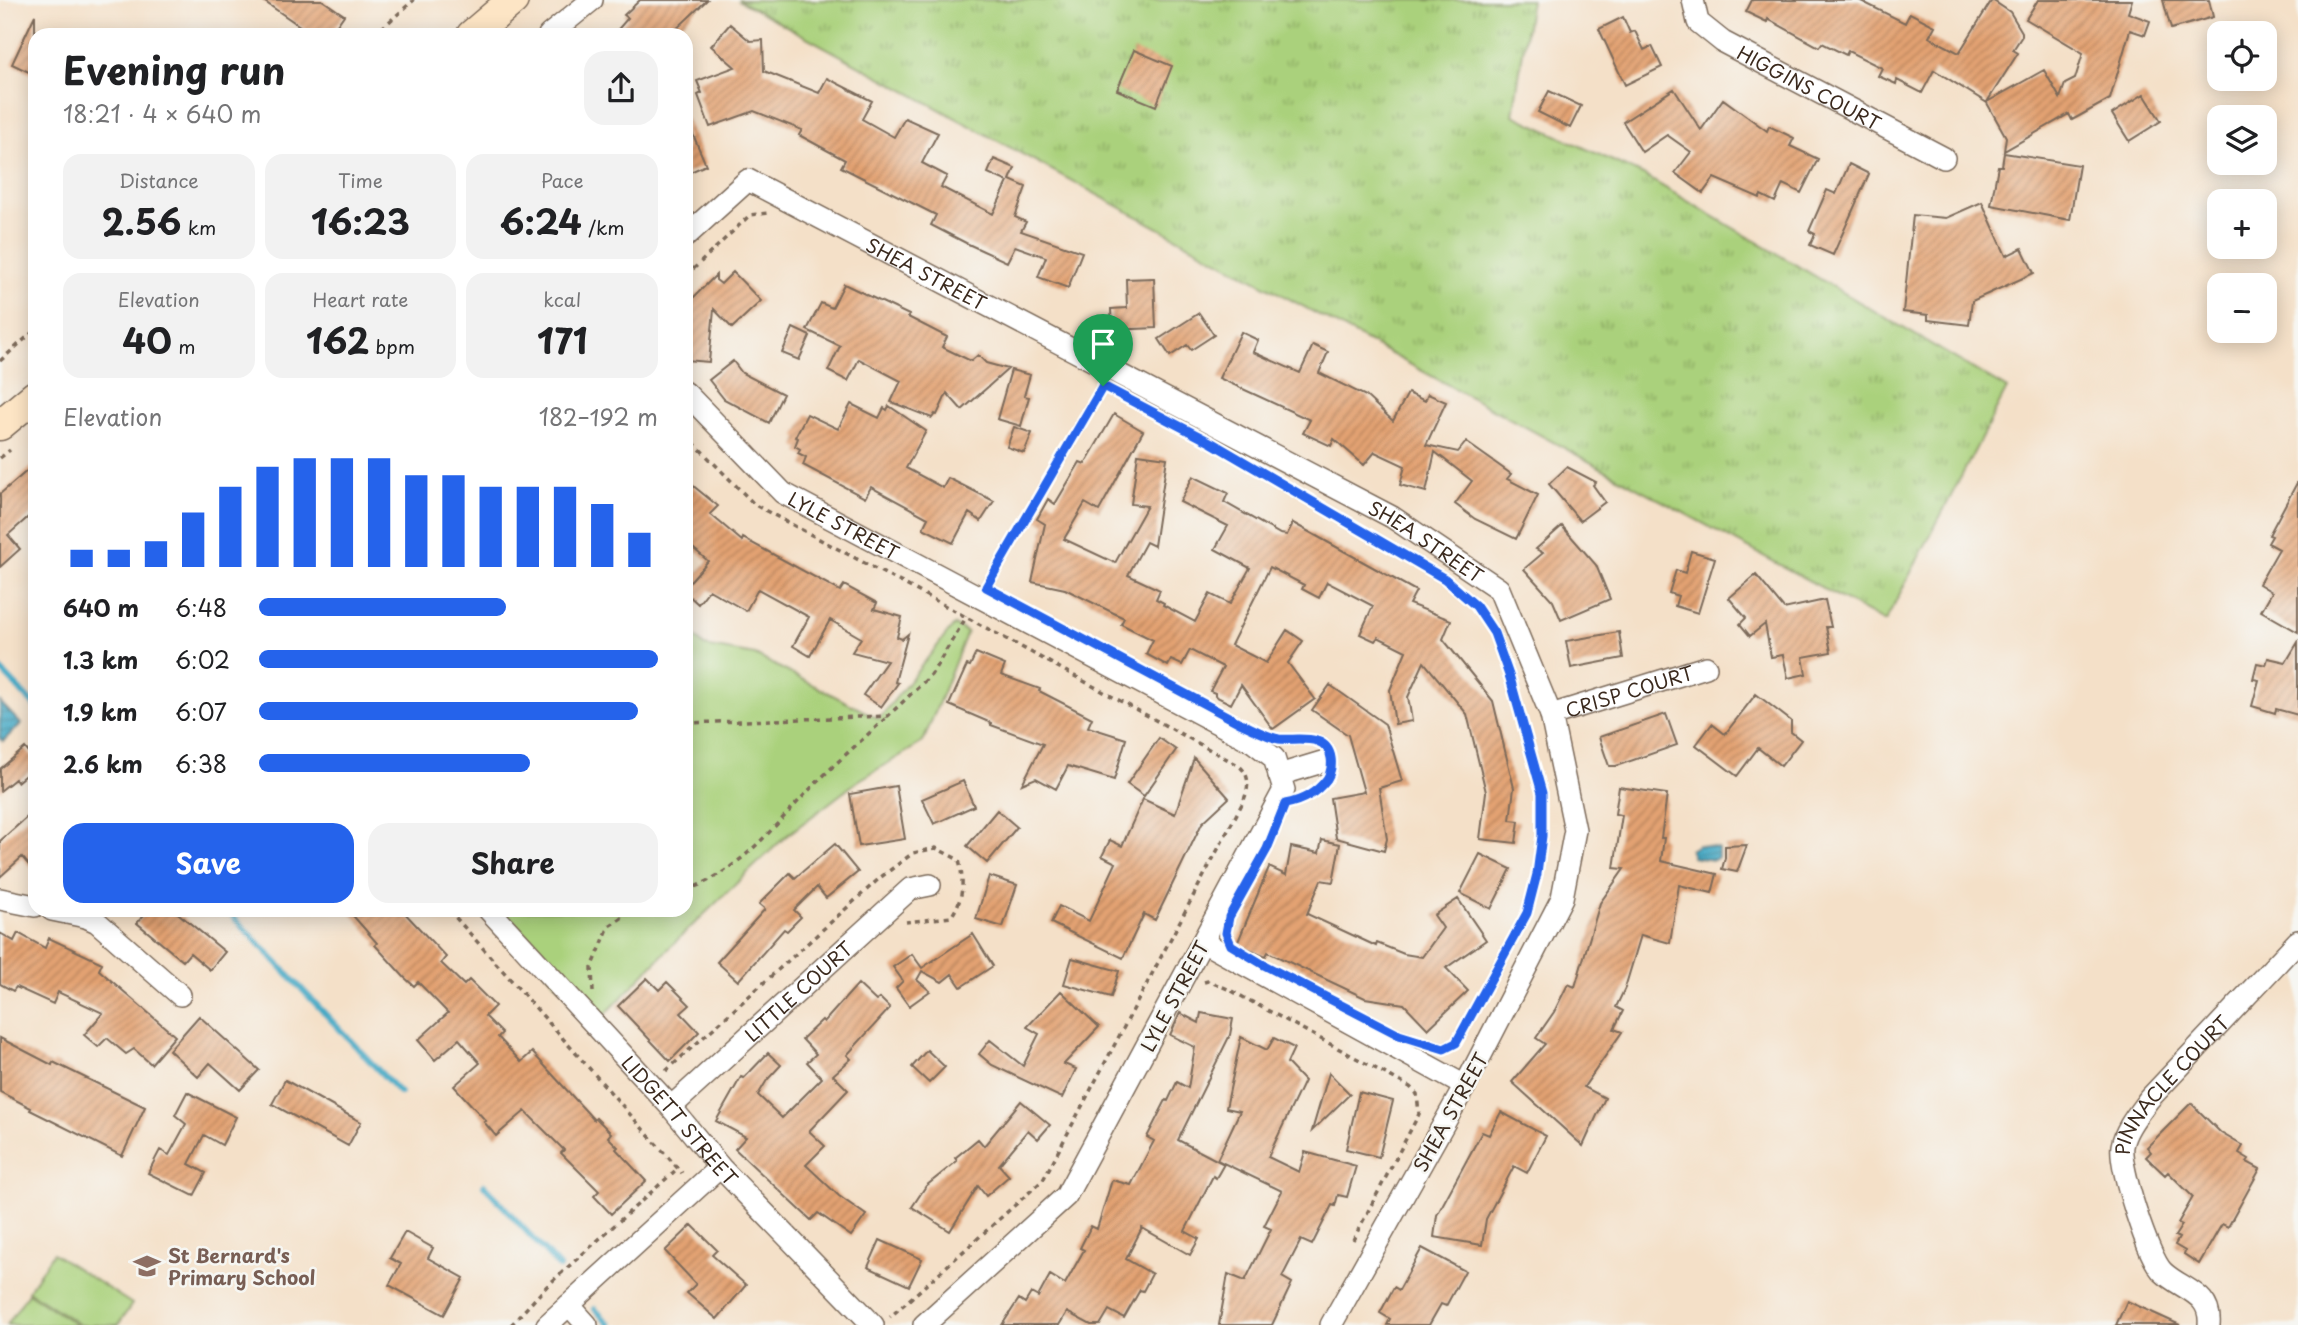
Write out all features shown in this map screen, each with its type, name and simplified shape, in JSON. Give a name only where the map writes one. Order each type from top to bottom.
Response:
[{"type":"main road","points":[[480,28],[513,0]]},
{"type":"main road","points":[[0,425],[28,403]]},
{"type":"street","points":[[558,28],[592,0]]},
{"type":"street","name":"HIGGINS COURT","points":[[1693,0],[1698,22],[1723,42],[1944,158]]},
{"type":"street","name":"SHEA STREET","points":[[693,230],[748,180],[1392,517],[1499,589],[1551,715],[1575,830],[1562,898],[1465,1086],[1331,1325]]},
{"type":"street","name":"LYLE STREET","points":[[693,400],[783,493],[1252,742],[1274,758],[1284,790],[1066,1196],[924,1325]]},
{"type":"street","name":"CRISP COURT","points":[[1551,715],[1706,667]]},
{"type":"street","points":[[1279,775],[1321,752]]},
{"type":"street","name":"LITTLE COURT","points":[[671,1107],[910,889],[930,885]]},
{"type":"street","points":[[0,899],[28,905]]},
{"type":"street","points":[[86,917],[97,922],[180,995]]},
{"type":"street","name":"LIDGETT STREET","points":[[495,917],[671,1107],[720,1167],[879,1323]]},
{"type":"street","name":"PINNACLE COURT","points":[[2209,1320],[2205,1302],[2162,1271],[2151,1252],[2123,1166],[2122,1145],[2131,1124],[2148,1099],[2298,941]]},
{"type":"street","points":[[1203,942],[1465,1086]]},
{"type":"street","points":[[547,1325],[720,1167]]},
{"type":"street","points":[[569,1305],[587,1325]]},
{"type":"path","points":[[382,28],[414,0]]},
{"type":"path","points":[[693,269],[750,215],[773,213]]},
{"type":"path","points":[[0,361],[28,336]]},
{"type":"path","points":[[693,888],[707,883],[749,853],[816,783],[931,676],[1103,386]]},
{"type":"path","points":[[693,442],[755,505],[1238,765],[1247,778],[1247,791],[1043,1180],[879,1323]]},
{"type":"path","points":[[1308,499],[1435,573]]},
{"type":"path","points":[[1445,579],[1476,606],[1494,633]]},
{"type":"path","points":[[1433,1045],[1444,1049],[1456,1043],[1527,913],[1537,874],[1542,836],[1542,793],[1502,656]]},
{"type":"path","points":[[693,723],[888,716]]},
{"type":"path","points":[[1278,739],[1301,737],[1321,752]]},
{"type":"path","points":[[1298,802],[1322,783]]},
{"type":"path","points":[[663,1073],[881,877],[913,853],[936,848],[959,860],[964,882],[960,904],[951,917],[902,923]]},
{"type":"path","points":[[455,917],[696,1189]]},
{"type":"path","points":[[595,1025],[592,968],[610,926],[624,917]]},
{"type":"path","points":[[1228,989],[1410,1087],[1417,1094],[1419,1114],[1351,1243]]},
{"type":"path","points":[[511,1325],[547,1286],[677,1169]]},
{"type":"green space","points":[[738,0],[1531,0],[1513,115],[1643,175],[2007,389],[1885,622]]},
{"type":"green space","points":[[954,625],[967,632],[923,742],[858,781],[785,837],[674,943],[595,1025],[495,917],[693,917],[693,635],[704,646],[755,655],[879,719]]},
{"type":"green space","points":[[53,1253],[132,1304],[118,1325],[80,1325],[28,1291]]},
{"type":"green space","points":[[28,1293],[77,1325],[7,1325]]},
{"type":"water","points":[[0,702],[21,724],[3,741],[0,738]]},
{"type":"water","points":[[1698,845],[1718,848],[1718,857],[1714,860],[1692,857],[1690,850]]},
{"type":"building","points":[[262,0],[322,0],[344,15],[335,28],[303,28]]},
{"type":"building","points":[[640,0],[707,0],[677,28],[619,28],[628,18],[624,15]]},
{"type":"building","points":[[1752,0],[1859,0],[1905,23],[1910,13],[1935,26],[1929,37],[1959,53],[1992,0],[2010,12],[2022,36],[2013,50],[2018,53],[1987,102],[2044,70],[2060,98],[2065,84],[2075,79],[2083,53],[2026,19],[2038,0],[2132,0],[2128,13],[2150,21],[2145,35],[2130,30],[2110,99],[2072,120],[2069,114],[2004,151],[2006,137],[1987,103],[1934,70],[1922,93],[1897,80],[1896,84],[1878,76],[1882,68],[1848,51],[1846,55],[1822,43],[1819,47],[1768,19],[1767,22],[1746,12]]},
{"type":"building","points":[[2163,0],[2209,0],[2213,17],[2171,29]]},
{"type":"building","points":[[35,15],[35,28],[29,28]]},
{"type":"building","points":[[1623,17],[1630,33],[1635,31],[1644,50],[1652,46],[1662,67],[1625,85],[1599,29]]},
{"type":"building","points":[[730,24],[750,41],[763,40],[764,71],[819,93],[827,78],[872,101],[862,119],[894,137],[905,118],[938,133],[922,163],[947,176],[941,187],[993,214],[1008,182],[988,173],[994,159],[1015,168],[1010,180],[1026,187],[1015,217],[1026,222],[1021,231],[1082,252],[1068,288],[1038,277],[1046,257],[1015,246],[1007,262],[931,225],[936,215],[841,167],[845,160],[799,135],[802,130],[754,111],[710,127],[698,95],[702,93],[697,81],[735,67],[711,46]]},
{"type":"building","points":[[28,30],[28,72],[12,64]]},
{"type":"building","points":[[1134,50],[1172,66],[1156,106],[1117,90]]},
{"type":"building","points":[[1674,89],[1701,130],[1723,99],[1767,131],[1769,126],[1794,138],[1790,146],[1818,159],[1801,193],[1783,184],[1775,202],[1714,178],[1703,193],[1675,173],[1691,152],[1667,135],[1642,152],[1623,122]]},
{"type":"building","points":[[1549,91],[1581,106],[1570,128],[1538,112]]},
{"type":"building","points":[[2144,94],[2161,121],[2129,141],[2112,114]]},
{"type":"building","points":[[693,134],[706,165],[693,171]]},
{"type":"building","points":[[2004,153],[2079,165],[2070,220],[1991,205],[1998,166],[2002,166]]},
{"type":"building","points":[[1849,164],[1869,174],[1833,255],[1810,245],[1815,234],[1809,231],[1827,190],[1836,194]]},
{"type":"building","points":[[1982,202],[2006,256],[2022,248],[2034,273],[1972,301],[1969,325],[1928,320],[1928,315],[1903,312],[1913,215],[1946,218]]},
{"type":"building","points":[[733,272],[761,301],[732,328],[714,309],[709,362],[693,361],[693,298],[716,275],[716,280],[721,284]]},
{"type":"building","points":[[1154,278],[1156,328],[1112,330],[1111,309],[1127,308],[1126,279]]},
{"type":"building","points":[[844,284],[909,315],[908,317],[947,337],[942,347],[971,361],[978,355],[986,363],[1008,369],[962,410],[947,393],[937,415],[932,418],[891,402],[901,381],[859,359],[848,381],[828,371],[840,346],[807,330],[821,303],[832,308]]},
{"type":"building","points":[[1199,313],[1214,335],[1191,350],[1187,345],[1170,356],[1159,339]]},
{"type":"building","points":[[793,328],[810,336],[799,360],[782,353]]},
{"type":"building","points":[[1241,332],[1258,340],[1253,352],[1300,373],[1313,345],[1328,352],[1319,373],[1366,396],[1393,421],[1408,393],[1425,401],[1428,394],[1446,402],[1426,445],[1458,452],[1466,442],[1511,474],[1507,479],[1538,495],[1516,539],[1475,519],[1455,504],[1472,481],[1435,452],[1426,492],[1400,485],[1405,466],[1375,452],[1364,465],[1334,439],[1331,446],[1303,433],[1310,420],[1219,378]]},
{"type":"building","points":[[733,361],[742,373],[783,394],[769,423],[724,399],[709,380]]},
{"type":"building","points":[[1011,370],[1030,375],[1024,396],[1029,397],[1021,426],[997,419]]},
{"type":"building","points":[[851,404],[879,418],[884,408],[887,410],[889,406],[926,431],[906,468],[943,488],[948,478],[994,501],[981,521],[969,513],[953,543],[923,528],[928,518],[871,487],[865,498],[803,465],[806,457],[798,453],[800,449],[795,446],[798,438],[795,437],[807,414],[838,429]]},
{"type":"building","points":[[1114,414],[1143,431],[1099,511],[1085,503],[1064,539],[1115,563],[1147,506],[1131,504],[1138,454],[1167,458],[1154,546],[1146,542],[1128,575],[1160,590],[1156,599],[1164,603],[1163,605],[1195,622],[1210,594],[1230,604],[1250,568],[1215,549],[1228,526],[1180,502],[1193,476],[1228,493],[1224,502],[1280,534],[1287,535],[1293,523],[1416,591],[1409,604],[1451,620],[1443,639],[1493,701],[1514,788],[1510,820],[1519,821],[1516,843],[1480,839],[1486,792],[1467,714],[1424,662],[1408,697],[1412,721],[1395,724],[1390,690],[1406,651],[1378,637],[1375,641],[1360,634],[1373,606],[1327,582],[1319,598],[1302,589],[1304,585],[1270,567],[1231,645],[1266,663],[1287,630],[1303,641],[1288,663],[1315,699],[1273,729],[1241,685],[1231,704],[1210,691],[1223,667],[1190,650],[1182,665],[1171,660],[1168,666],[1146,654],[1153,640],[1121,624],[1124,618],[1065,589],[1032,582],[1045,524],[1037,519],[1048,499],[1055,504],[1080,462],[1085,464]]},
{"type":"building","points":[[1014,427],[1032,433],[1024,453],[1007,447]]},
{"type":"building","points":[[1567,467],[1596,482],[1593,485],[1605,502],[1580,521],[1549,484]]},
{"type":"building","points":[[28,470],[28,517],[8,535],[20,549],[0,567],[0,494]]},
{"type":"building","points":[[2298,481],[2298,632],[2261,611],[2272,592],[2259,584],[2279,549],[2268,543],[2272,536],[2269,535]]},
{"type":"building","points":[[693,486],[718,506],[710,514],[742,541],[743,538],[840,591],[844,585],[877,603],[874,609],[902,617],[897,637],[902,639],[908,634],[895,682],[898,683],[881,707],[863,695],[887,661],[852,652],[861,638],[830,620],[810,656],[793,646],[809,617],[758,589],[746,611],[709,590],[698,604],[693,599],[693,578],[708,561],[693,548]]},
{"type":"building","points":[[1562,526],[1596,565],[1610,599],[1561,620],[1553,601],[1524,569],[1543,553],[1536,549]]},
{"type":"building","points":[[1691,551],[1715,558],[1698,613],[1675,606],[1678,596],[1669,593],[1676,570],[1685,573]]},
{"type":"building","points":[[1756,575],[1784,609],[1825,600],[1831,627],[1826,627],[1831,652],[1803,657],[1806,674],[1788,678],[1783,655],[1771,657],[1765,624],[1750,636],[1740,624],[1746,618],[1729,598]]},
{"type":"building","points":[[1619,632],[1623,658],[1571,668],[1566,641]]},
{"type":"building","points":[[2298,642],[2298,715],[2276,709],[2275,713],[2252,706],[2259,680],[2253,679],[2257,663],[2266,665],[2268,658],[2286,662]]},
{"type":"building","points":[[976,653],[1005,665],[1001,675],[1040,689],[1039,691],[1092,718],[1088,727],[1126,739],[1114,780],[1068,766],[1056,789],[1036,778],[1022,784],[1043,744],[991,725],[949,705],[967,665],[970,666]]},
{"type":"building","points":[[1330,685],[1385,724],[1402,781],[1379,788],[1387,839],[1384,851],[1336,838],[1330,798],[1364,792],[1348,735],[1312,710]]},
{"type":"building","points":[[1756,694],[1791,721],[1791,732],[1801,740],[1781,766],[1758,748],[1737,776],[1696,745],[1712,724],[1725,734]]},
{"type":"building","points":[[1666,714],[1677,745],[1609,766],[1599,737]]},
{"type":"building","points":[[1159,738],[1176,750],[1144,796],[1127,784]]},
{"type":"building","points":[[25,748],[28,752],[28,773],[0,791],[0,769]]},
{"type":"building","points":[[1194,758],[1229,798],[1202,823],[1155,920],[1144,914],[1123,958],[1051,923],[1059,906],[1089,921],[1116,863],[1102,856],[1110,840],[1122,846],[1143,799],[1175,814]]},
{"type":"building","points":[[963,781],[974,806],[934,824],[922,799]]},
{"type":"building","points":[[896,786],[905,839],[859,846],[850,794]]},
{"type":"building","points":[[1619,787],[1667,794],[1661,861],[1717,874],[1712,893],[1679,885],[1670,943],[1641,935],[1625,988],[1616,1007],[1623,1011],[1614,1029],[1622,1032],[1584,1087],[1605,1098],[1583,1146],[1512,1082],[1545,1044],[1536,1038],[1554,1012],[1568,984],[1575,987],[1600,903],[1624,869],[1614,868],[1622,815],[1615,814]]},
{"type":"building","points":[[997,810],[1017,827],[987,863],[967,846]]},
{"type":"building","points":[[28,816],[28,864],[22,857],[0,877],[0,841]]},
{"type":"building","points":[[1322,840],[1340,844],[1333,882],[1321,880],[1307,914],[1376,946],[1377,943],[1404,954],[1422,957],[1443,928],[1434,915],[1458,899],[1486,940],[1446,968],[1468,991],[1428,1029],[1404,1004],[1365,998],[1268,952],[1266,956],[1237,944],[1269,867],[1286,875],[1291,847],[1319,853]]},
{"type":"building","points":[[835,844],[858,872],[826,898],[817,887],[794,910],[801,917],[787,931],[784,929],[738,981],[717,962],[765,909],[759,904],[790,873],[795,878]]},
{"type":"building","points":[[1747,845],[1737,872],[1722,869],[1725,846]]},
{"type":"building","points":[[1480,854],[1511,869],[1491,909],[1460,893]]},
{"type":"building","points":[[989,876],[1017,885],[1003,927],[976,919]]},
{"type":"building","points":[[142,917],[182,917],[225,952],[210,970],[190,953],[183,961],[137,923]]},
{"type":"building","points":[[354,917],[409,917],[446,957],[441,963],[464,985],[469,980],[495,1006],[485,1016],[502,1033],[498,1037],[521,1062],[532,1052],[594,1120],[596,1118],[611,1133],[608,1137],[618,1147],[616,1149],[646,1181],[611,1214],[594,1196],[599,1191],[561,1153],[564,1150],[525,1111],[496,1136],[454,1086],[480,1063],[459,1039],[435,1060],[418,1040],[448,1013],[418,982],[414,986],[404,977],[375,945],[377,943]]},
{"type":"building","points":[[0,933],[14,941],[18,933],[45,948],[49,938],[102,963],[99,970],[175,1036],[151,1064],[134,1049],[126,1054],[107,1038],[98,1047],[84,1035],[103,1013],[58,992],[53,1004],[16,987],[13,991],[0,984]]},
{"type":"building","points":[[973,934],[993,966],[961,987],[952,974],[942,982],[922,971],[917,980],[930,991],[909,1006],[896,988],[903,981],[893,967],[912,954],[922,968]]},
{"type":"building","points":[[1072,958],[1119,971],[1111,997],[1064,984]]},
{"type":"building","points":[[647,978],[659,990],[667,982],[690,1005],[681,1013],[699,1032],[670,1061],[618,1006]]},
{"type":"building","points":[[858,984],[876,1001],[880,998],[890,1008],[847,1055],[851,1059],[833,1075],[848,1090],[809,1131],[825,1146],[806,1165],[839,1196],[866,1215],[851,1236],[818,1213],[811,1220],[735,1149],[746,1137],[716,1121],[741,1077],[744,1078],[768,1053],[781,1065],[758,1095],[782,1118],[822,1078],[807,1062],[816,1054],[802,1039],[822,1020],[824,1022]]},
{"type":"building","points":[[1061,991],[1099,1027],[1064,1064],[1076,1069],[1062,1098],[992,1065],[979,1054],[990,1040],[1023,1066],[1039,1034],[1027,1027]]},
{"type":"building","points":[[1180,1013],[1199,1023],[1201,1013],[1233,1019],[1230,1035],[1178,1140],[1224,1164],[1216,1178],[1213,1176],[1185,1231],[1199,1239],[1190,1255],[1142,1228],[1126,1259],[1152,1274],[1124,1318],[1109,1310],[1100,1325],[1091,1325],[1067,1312],[1059,1325],[1002,1325],[1019,1299],[1025,1303],[1031,1293],[1038,1297],[1050,1275],[1065,1284],[1084,1250],[1080,1248],[1091,1226],[1097,1229],[1112,1180],[1131,1185],[1154,1141],[1147,1137],[1166,1100],[1168,1101],[1177,1082],[1188,1088],[1195,1047],[1170,1035]]},
{"type":"building","points":[[199,1016],[259,1070],[240,1090],[210,1063],[198,1077],[169,1050]]},
{"type":"building","points":[[1241,1037],[1267,1050],[1274,1038],[1294,1048],[1287,1063],[1304,1081],[1268,1157],[1299,1172],[1305,1152],[1356,1166],[1347,1197],[1338,1195],[1335,1206],[1332,1205],[1312,1245],[1301,1240],[1282,1277],[1292,1283],[1272,1325],[1219,1325],[1228,1274],[1245,1281],[1271,1229],[1264,1226],[1282,1191],[1217,1160],[1240,1111],[1226,1108]]},
{"type":"building","points":[[0,1038],[145,1107],[122,1156],[0,1092]]},
{"type":"building","points":[[927,1050],[945,1067],[929,1083],[912,1067]]},
{"type":"building","points":[[1329,1073],[1350,1094],[1312,1131]]},
{"type":"building","points":[[285,1080],[361,1122],[348,1146],[272,1104]]},
{"type":"building","points":[[187,1092],[236,1117],[222,1145],[204,1135],[189,1164],[206,1173],[194,1196],[148,1173],[160,1150],[169,1155],[186,1124],[175,1115]]},
{"type":"building","points":[[1359,1092],[1393,1101],[1379,1157],[1346,1149]]},
{"type":"building","points":[[1021,1101],[1050,1125],[1038,1139],[1028,1130],[999,1165],[1009,1176],[986,1196],[978,1186],[950,1231],[912,1207],[926,1186],[957,1161],[955,1158],[978,1139],[984,1146]]},
{"type":"building","points":[[2191,1103],[2221,1133],[2243,1146],[2239,1153],[2249,1159],[2247,1162],[2260,1169],[2228,1227],[2222,1224],[2199,1264],[2175,1245],[2179,1238],[2175,1236],[2182,1225],[2178,1223],[2193,1197],[2168,1172],[2165,1175],[2146,1157],[2151,1152],[2147,1147]]},
{"type":"building","points":[[1501,1112],[1546,1136],[1527,1173],[1514,1166],[1486,1219],[1482,1245],[1434,1237],[1437,1215],[1482,1132],[1489,1135]]},
{"type":"building","points":[[692,1225],[717,1250],[712,1255],[746,1285],[717,1319],[687,1293],[696,1284],[665,1251]]},
{"type":"building","points":[[405,1232],[433,1248],[428,1258],[464,1278],[444,1315],[389,1285],[401,1264],[390,1258]]},
{"type":"building","points":[[880,1240],[922,1259],[909,1286],[868,1267]]},
{"type":"building","points":[[1422,1248],[1465,1271],[1446,1306],[1441,1304],[1429,1325],[1387,1325],[1390,1319],[1380,1313],[1394,1287],[1399,1290]]},
{"type":"building","points":[[2127,1301],[2180,1325],[2116,1325]]},
{"type":"waterway","points":[[0,669],[28,699]]},
{"type":"waterway","points":[[234,917],[400,1093]]},
{"type":"waterway","points":[[484,1185],[559,1267]]},
{"type":"waterway","points":[[595,1309],[610,1325]]},
{"type":"place","name":"St Bernard's Primary School","points":[[147,1266]]},
{"type":"route","points":[[1103,386],[1212,443],[1445,579],[1476,606],[1494,633],[1510,678],[1542,793],[1542,836],[1537,874],[1527,913],[1456,1043],[1444,1049],[1399,1035],[1231,945],[1226,933],[1229,917],[1267,849],[1285,804],[1298,802],[1315,791],[1329,776],[1332,761],[1329,750],[1320,742],[1301,737],[1278,739],[1238,722],[986,587],[1103,386]]}]
